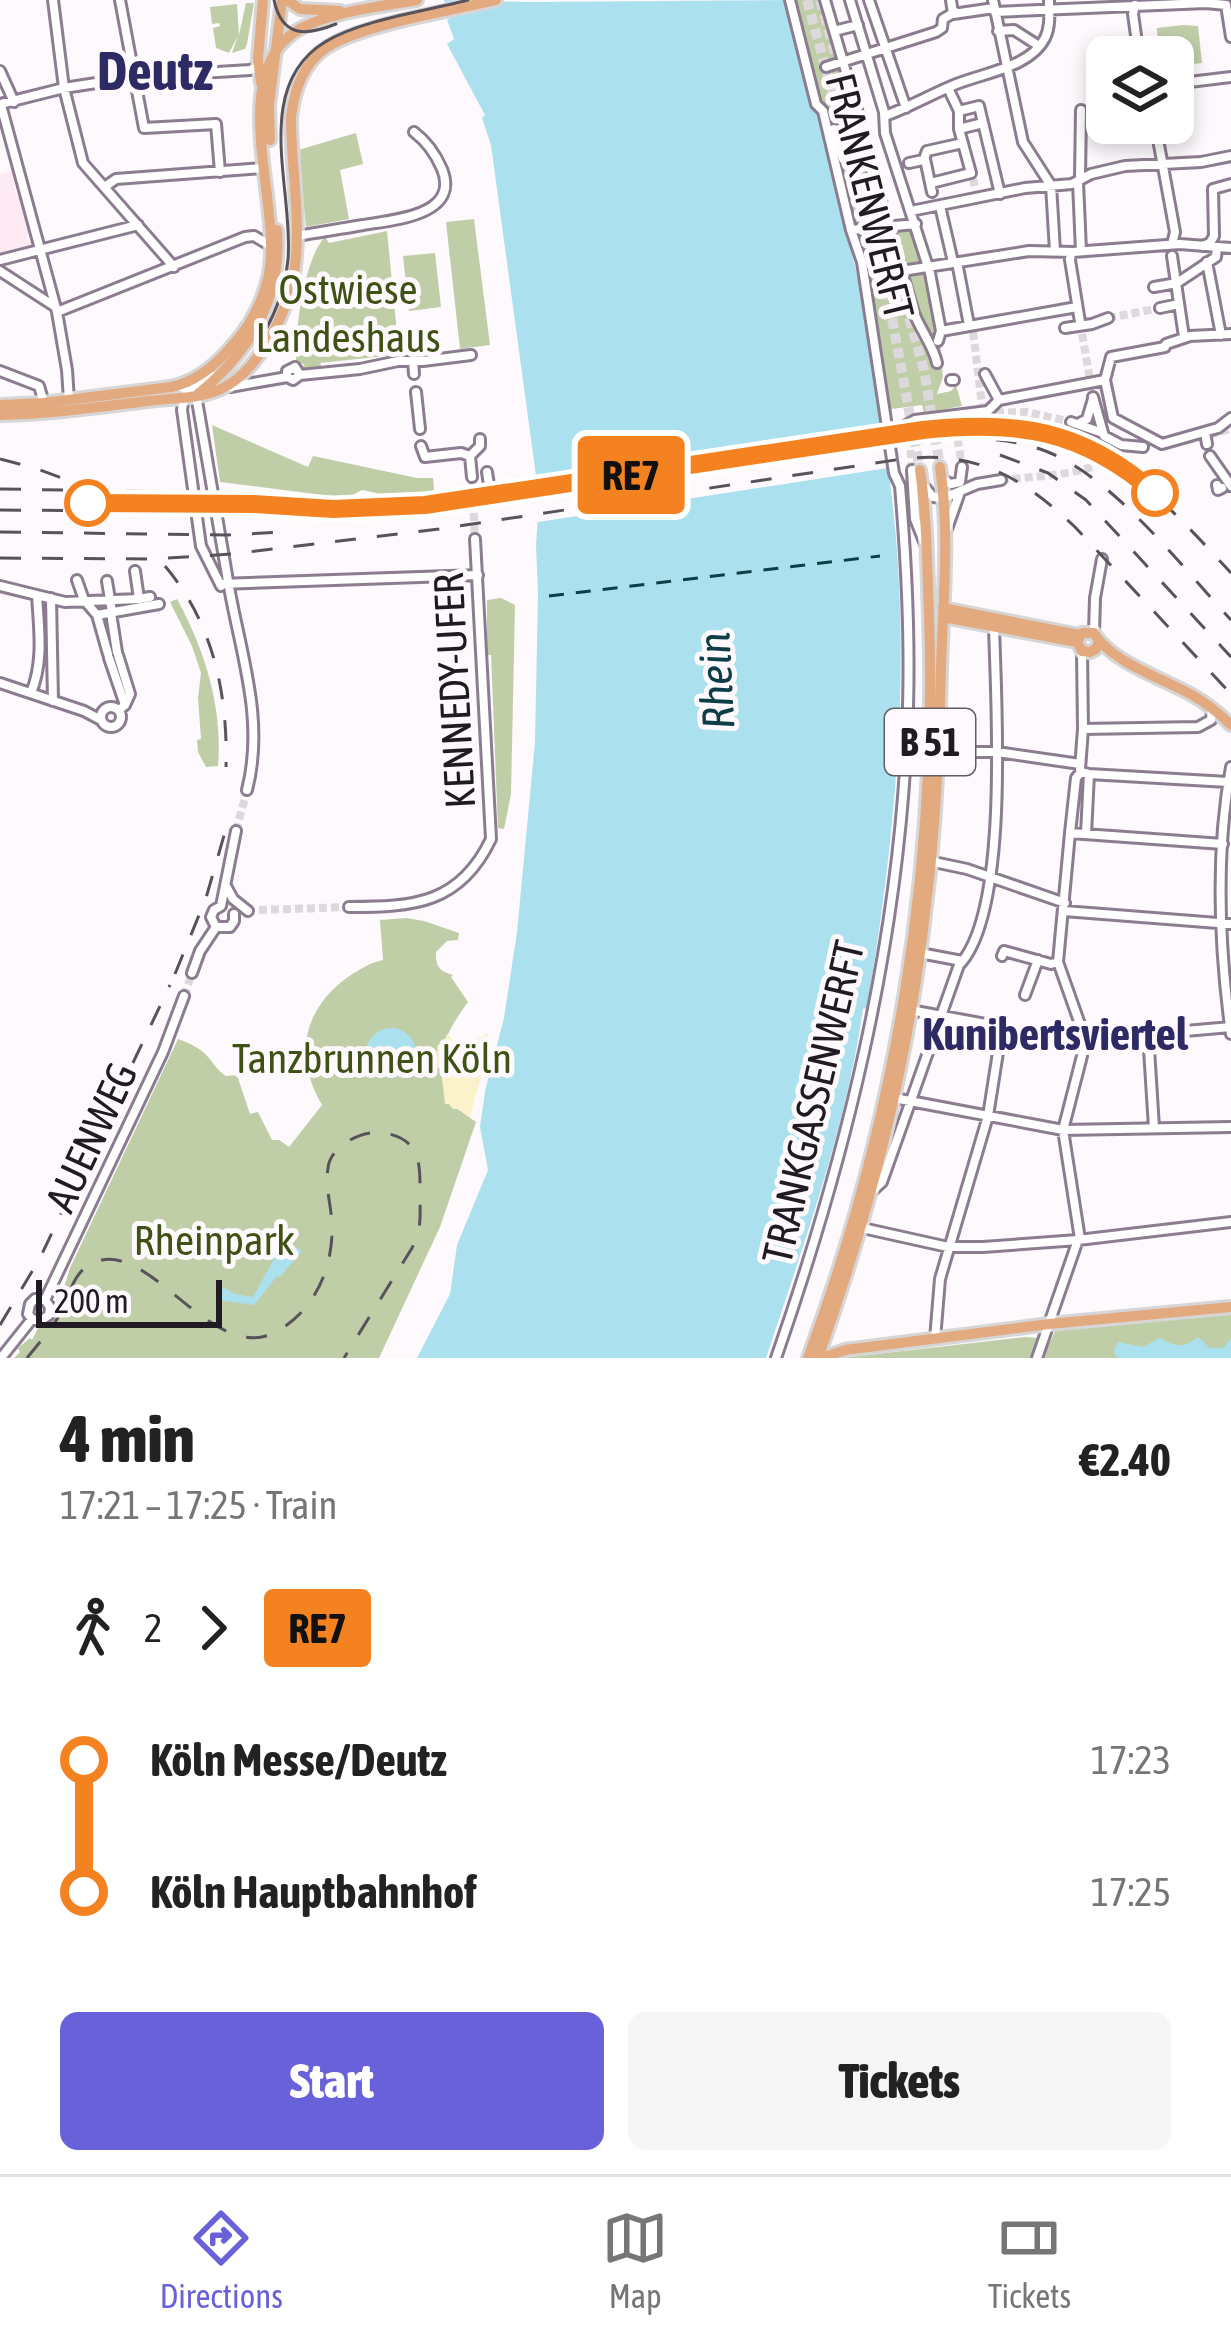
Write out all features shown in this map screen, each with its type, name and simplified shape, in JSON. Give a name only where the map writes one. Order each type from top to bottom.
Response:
[{"type":"main road","points":[[243,340],[263,295],[271,246],[258,69],[262,0]]},
{"type":"main road","points":[[0,406],[37,409],[70,399],[187,392],[231,356],[266,311],[278,268],[269,105],[285,0],[309,11],[368,10]]},
{"type":"main road","points":[[261,86],[275,52],[293,33],[308,25],[415,0]]},
{"type":"main road","points":[[0,415],[223,388],[248,368],[282,314],[291,290],[297,236],[291,117],[300,80],[324,49],[338,41],[496,0]]},
{"type":"main road","points":[[243,340],[252,354],[261,351]]},
{"type":"main road","points":[[187,392],[231,356]]},
{"type":"main road","points":[[916,470],[922,484],[929,593],[938,614],[1088,642],[1188,692],[1231,725]]},
{"type":"main road","name":"B 51","points":[[820,1358],[910,1010],[920,952],[931,714],[947,530],[941,473]]},
{"type":"main road","points":[[944,584],[964,616]]},
{"type":"main road","name":"B 51","points":[[808,1358],[870,1193],[888,1098],[932,839],[942,638],[938,614]]},
{"type":"main road","points":[[942,638],[964,616]]},
{"type":"main road","points":[[820,1358],[1049,1324],[1231,1307]]},
{"type":"main road","points":[[824,1340],[845,1351]]},
{"type":"street","points":[[53,0],[64,88],[83,164],[174,267]]},
{"type":"street","points":[[119,0],[144,128],[216,124],[220,172]]},
{"type":"street","name":"FRANKENWERFT","points":[[790,0],[862,262],[894,473],[900,486],[906,603]]},
{"type":"street","name":"FRANKENWERFT","points":[[825,0],[860,120]]},
{"type":"street","points":[[850,0],[916,224],[940,336],[1077,307]]},
{"type":"street","points":[[869,0],[906,108]]},
{"type":"street","points":[[951,0],[954,13]]},
{"type":"street","points":[[1136,3],[1136,36]]},
{"type":"street","points":[[826,67],[936,32],[943,19],[954,13],[994,6],[1225,3],[1231,37]]},
{"type":"street","points":[[885,116],[1000,69],[1039,46],[1050,21],[1049,4]]},
{"type":"street","points":[[994,6],[1000,69],[1022,142],[1051,185],[1054,251]]},
{"type":"street","points":[[834,31],[858,25]]},
{"type":"street","points":[[998,31],[1014,30],[1039,46]]},
{"type":"street","points":[[70,399],[56,310],[1,104],[135,76],[258,69],[275,52]]},
{"type":"street","points":[[0,71],[14,102]]},
{"type":"street","points":[[1194,81],[1231,77]]},
{"type":"street","points":[[948,88],[958,111],[974,184]]},
{"type":"street","points":[[958,111],[979,106],[1000,194]]},
{"type":"street","points":[[1080,322],[1070,260],[1077,251],[1081,110]]},
{"type":"street","points":[[959,129],[983,125]]},
{"type":"street","points":[[834,129],[843,158]]},
{"type":"street","points":[[297,236],[410,217],[434,206],[445,188],[444,174],[429,146],[414,132]]},
{"type":"street","points":[[963,143],[927,151],[924,159],[972,327]]},
{"type":"street","points":[[1159,144],[1175,232],[1172,250],[1184,339]]},
{"type":"street","name":"FRANKENWERFT","points":[[867,153],[914,313],[937,363]]},
{"type":"street","points":[[911,211],[934,197],[974,184],[1000,194],[1079,181],[1117,168],[1231,156]]},
{"type":"street","points":[[909,163],[924,159]]},
{"type":"street","points":[[106,186],[116,179],[265,168]]},
{"type":"street","points":[[934,197],[974,184]]},
{"type":"street","points":[[902,271],[1006,254],[1201,246],[1213,239],[1213,189],[1231,184]]},
{"type":"street","points":[[851,230],[916,224]]},
{"type":"street","points":[[0,260],[138,225]]},
{"type":"street","points":[[56,310],[245,237],[254,236],[271,246]]},
{"type":"street","points":[[1201,246],[1231,248]]},
{"type":"street","points":[[1154,287],[1177,283],[1216,257],[1217,247]]},
{"type":"street","points":[[1207,262],[1227,334],[1111,357],[1106,385],[1113,418],[1162,444],[1231,418]]},
{"type":"street","points":[[0,271],[56,310]]},
{"type":"street","points":[[1160,308],[1179,304]]},
{"type":"street","points":[[1065,328],[1108,317]]},
{"type":"street","points":[[223,388],[287,377],[291,367],[299,374],[471,355]]},
{"type":"street","points":[[231,356],[267,380]]},
{"type":"street","points":[[413,360],[414,374]]},
{"type":"street","points":[[0,371],[39,386],[37,409]]},
{"type":"street","points":[[985,374],[997,402]]},
{"type":"street","points":[[897,430],[915,420],[988,411],[997,402],[1085,384],[1119,387]]},
{"type":"street","points":[[187,392],[224,556],[224,585]]},
{"type":"street","points":[[187,392],[182,410],[201,546],[229,598],[253,712],[247,790]]},
{"type":"street","points":[[416,392],[420,429]]},
{"type":"street","points":[[1101,433],[1094,398],[1088,419],[1075,423],[1101,433],[1120,448],[1143,447]]},
{"type":"street","points":[[1208,445],[1209,427]]},
{"type":"street","points":[[470,456],[480,440]]},
{"type":"street","points":[[421,446],[425,457],[470,456]]},
{"type":"street","points":[[470,456],[472,477]]},
{"type":"street","points":[[1210,456],[1221,487]]},
{"type":"street","points":[[941,473],[951,484],[960,482],[962,467],[977,484]]},
{"type":"street","points":[[916,470],[915,519],[926,548]]},
{"type":"street","points":[[488,472],[490,491]]},
{"type":"street","points":[[191,485],[201,480],[210,484]]},
{"type":"street","points":[[922,484],[934,496],[944,498],[1001,480]]},
{"type":"street","points":[[947,530],[961,491]]},
{"type":"street","name":"KENNEDY-UFER","points":[[349,907],[406,906],[442,895],[473,870],[491,838],[475,539]]},
{"type":"street","points":[[207,561],[224,556]]},
{"type":"street","points":[[1086,834],[1084,679],[1102,559]]},
{"type":"street","points":[[135,572],[149,601]]},
{"type":"street","points":[[224,585],[478,575]]},
{"type":"street","points":[[77,580],[113,655]]},
{"type":"street","points":[[101,715],[105,725],[116,726],[122,707],[107,581]]},
{"type":"street","points":[[0,586],[65,602],[149,601]]},
{"type":"street","points":[[31,693],[41,658],[37,595]]},
{"type":"street","points":[[50,598],[52,700]]},
{"type":"street","points":[[97,615],[149,601]]},
{"type":"street","name":"TRANKGASSENWERFT","points":[[776,1358],[813,1247],[861,1066],[901,858],[908,728],[906,603]]},
{"type":"street","points":[[870,1193],[882,1182],[959,965],[976,935],[991,877],[997,752],[993,622]]},
{"type":"street","points":[[0,683],[101,715]]},
{"type":"street","points":[[101,715],[110,706],[122,707]]},
{"type":"street","points":[[1083,729],[1198,727],[1211,720],[1211,708]]},
{"type":"street","points":[[938,752],[997,752],[1083,770],[1228,782]]},
{"type":"street","points":[[1083,1040],[1231,1029],[1226,847],[1231,767]]},
{"type":"street","points":[[1037,1358],[1079,1240],[1063,1130],[1083,1040],[1058,962],[1076,778],[1083,770]]},
{"type":"street","points":[[221,906],[234,914],[234,921],[225,929],[216,927],[212,913],[221,906],[236,831]]},
{"type":"street","points":[[1070,833],[1226,847]]},
{"type":"street","points":[[932,839],[954,866]]},
{"type":"street","points":[[927,861],[991,877],[1064,907],[1226,924]]},
{"type":"street","points":[[224,881],[229,894],[254,910],[234,914]]},
{"type":"street","points":[[192,973],[204,942],[216,927]]},
{"type":"street","points":[[1002,956],[1004,951],[1058,962]]},
{"type":"street","points":[[920,952],[963,961]]},
{"type":"street","points":[[1025,995],[1038,960]]},
{"type":"street","name":"AUENWEG","points":[[45,1300],[164,1052],[184,997]]},
{"type":"street","points":[[910,1010],[1005,1025],[988,1116],[940,1279],[935,1339]]},
{"type":"street","points":[[1148,1033],[1154,1128]]},
{"type":"street","points":[[888,1098],[1063,1130],[1231,1126]]},
{"type":"street","points":[[856,1226],[948,1247],[1079,1240],[1231,1222]]},
{"type":"street","name":"AUENWEG","points":[[45,1300],[49,1315],[40,1321],[32,1319],[30,1304],[45,1300]]},
{"type":"street","name":"AUENWEG","points":[[1,1358],[32,1319]]},
{"type":"shaded area","points":[[15,170],[16,195],[23,200],[31,232],[28,240],[35,247],[0,255],[0,174]]},
{"type":"green space","points":[[790,0],[825,0],[888,226],[916,224],[936,301],[943,377],[937,394],[956,385],[962,406],[924,413],[922,405],[884,410],[874,329],[829,130],[816,104]]},
{"type":"green space","points":[[246,3],[254,3],[245,49],[232,53],[238,36],[229,53],[216,48],[213,28],[220,26],[212,24],[210,7],[237,4],[239,35]]},
{"type":"green space","points":[[1198,26],[1202,63],[1194,64],[1194,36],[1157,36],[1157,28]]},
{"type":"green space","points":[[356,133],[363,164],[340,170],[349,219],[306,227],[298,150]]},
{"type":"green space","points":[[474,219],[490,345],[460,349],[446,222]]},
{"type":"green space","name":"Ostwiese Landeshaus","points":[[387,231],[397,333],[394,355],[320,363],[323,370],[301,367],[305,365],[296,361],[299,314],[318,247],[325,237],[329,243]]},
{"type":"green space","points":[[435,253],[441,307],[409,311],[403,256]]},
{"type":"green space","points":[[212,425],[308,467],[313,456],[433,478],[435,501],[362,490],[347,498],[220,482]]},
{"type":"green space","points":[[501,598],[515,605],[511,794],[504,829],[498,828],[491,655],[487,655],[487,600]]},
{"type":"green space","points":[[177,599],[210,680],[218,723],[218,766],[206,767],[198,752],[201,673],[170,602]]},
{"type":"green space","name":"Rheinpark","points":[[406,918],[459,933],[458,940],[447,941],[436,952],[439,968],[453,975],[468,1002],[446,1039],[444,1072],[449,1103],[476,1122],[440,1227],[379,1358],[14,1358],[18,1348],[32,1340],[39,1326],[46,1325],[56,1312],[70,1268],[178,1039],[202,1051],[226,1076],[237,1075],[250,1114],[258,1112],[272,1140],[289,1147],[322,1105],[306,1052],[312,1019],[348,977],[383,960],[380,920]]},
{"type":"green space","points":[[1231,1314],[1231,1358],[1043,1358],[1055,1331]]},
{"type":"green space","points":[[1037,1338],[1030,1358],[831,1358],[866,1351],[868,1355]]},
{"type":"sand","points":[[488,1033],[470,1117],[445,1104],[437,1046],[447,1034],[462,1049]]},
{"type":"water","name":"Rhein","points":[[444,0],[787,0],[814,109],[821,115],[867,324],[887,459],[900,614],[898,746],[867,1008],[863,1009],[846,1098],[822,1185],[766,1358],[417,1358],[450,1294],[457,1245],[488,1170],[480,1127],[517,932],[535,742],[538,593],[539,498],[491,145],[485,115],[447,44],[454,39]]},
{"type":"water","points":[[391,1028],[409,1035],[416,1053],[409,1071],[391,1078],[373,1071],[366,1053],[373,1035]]},
{"type":"water","points":[[266,1228],[302,1251],[254,1305],[218,1300],[221,1286],[253,1297],[274,1259],[259,1238]]},
{"type":"water","points":[[1198,1337],[1210,1348],[1223,1348],[1231,1339],[1231,1358],[1117,1358],[1114,1351],[1118,1342],[1143,1347],[1160,1338],[1179,1345]]},
{"type":"pier","points":[[888,429],[894,467],[532,523],[532,484]]},
{"type":"ferry route","points":[[549,596],[880,556]]},
{"type":"tunnel","points":[[807,0],[887,291],[920,470]]},
{"type":"tunnel","points":[[820,0],[924,370],[940,467]]},
{"type":"tunnel","points":[[973,178],[975,188]]},
{"type":"tunnel","points":[[1108,318],[1160,308]]},
{"type":"tunnel","points":[[1080,322],[1093,397]]},
{"type":"tunnel","points":[[973,332],[983,413]]},
{"type":"tunnel","points":[[984,413],[1027,412],[1071,422]]},
{"type":"tunnel","points":[[954,415],[962,467]]},
{"type":"tunnel","points":[[912,470],[909,430],[916,421]]},
{"type":"tunnel","points":[[1186,441],[1231,429]]},
{"type":"tunnel","points":[[1001,480],[1081,470],[1119,451]]},
{"type":"tunnel","points":[[472,477],[475,539]]},
{"type":"tunnel","points":[[236,831],[247,790]]},
{"type":"tunnel","points":[[259,910],[349,907]]},
{"type":"tunnel","points":[[184,996],[192,973]]},
{"type":"tram line","points":[[274,0],[283,21],[297,31],[336,24]]},
{"type":"tram line","points":[[256,346],[277,305],[288,259],[282,112],[302,61],[339,34],[468,0]]},
{"type":"railway","points":[[1013,426],[1079,444],[1135,478],[1231,573]]},
{"type":"railway","points":[[0,510],[397,513],[924,436]]},
{"type":"railway","points":[[912,443],[992,439],[1024,444],[1067,461],[1143,523],[1231,620]]},
{"type":"railway","points":[[1000,455],[1048,473],[1086,500],[1231,657]]},
{"type":"railway","points":[[0,459],[75,483]]},
{"type":"railway","points":[[0,558],[152,559],[232,554],[439,529],[902,459],[953,459],[996,471],[1055,509],[1231,694]]},
{"type":"railway","points":[[0,489],[173,492],[231,500]]},
{"type":"railway","points":[[0,532],[282,532]]},
{"type":"railway","points":[[165,566],[195,611],[214,660],[224,712],[226,767]]},
{"type":"railway","points":[[175,974],[206,898],[225,832]]},
{"type":"railway","points":[[0,1325],[40,1258],[170,985]]},
{"type":"railway","points":[[27,1358],[56,1320],[81,1272],[108,1259],[130,1264],[152,1277],[221,1328],[245,1337],[269,1335],[284,1327],[309,1303],[325,1274],[332,1240],[330,1160],[349,1141],[384,1133],[406,1141],[416,1155],[419,1229],[344,1358]]},
{"type":"train","name":"RE7","points":[[88,503],[310,509],[425,505],[923,430],[997,426],[1064,438],[1117,465],[1155,493]]},
{"type":"district","name":"Deutz","points":[[155,71]]},
{"type":"district","name":"Kunibertsviertel","points":[[1055,1034]]},
{"type":"park label","name":"Tanzbrunnen Köln","points":[[372,1058]]}]
